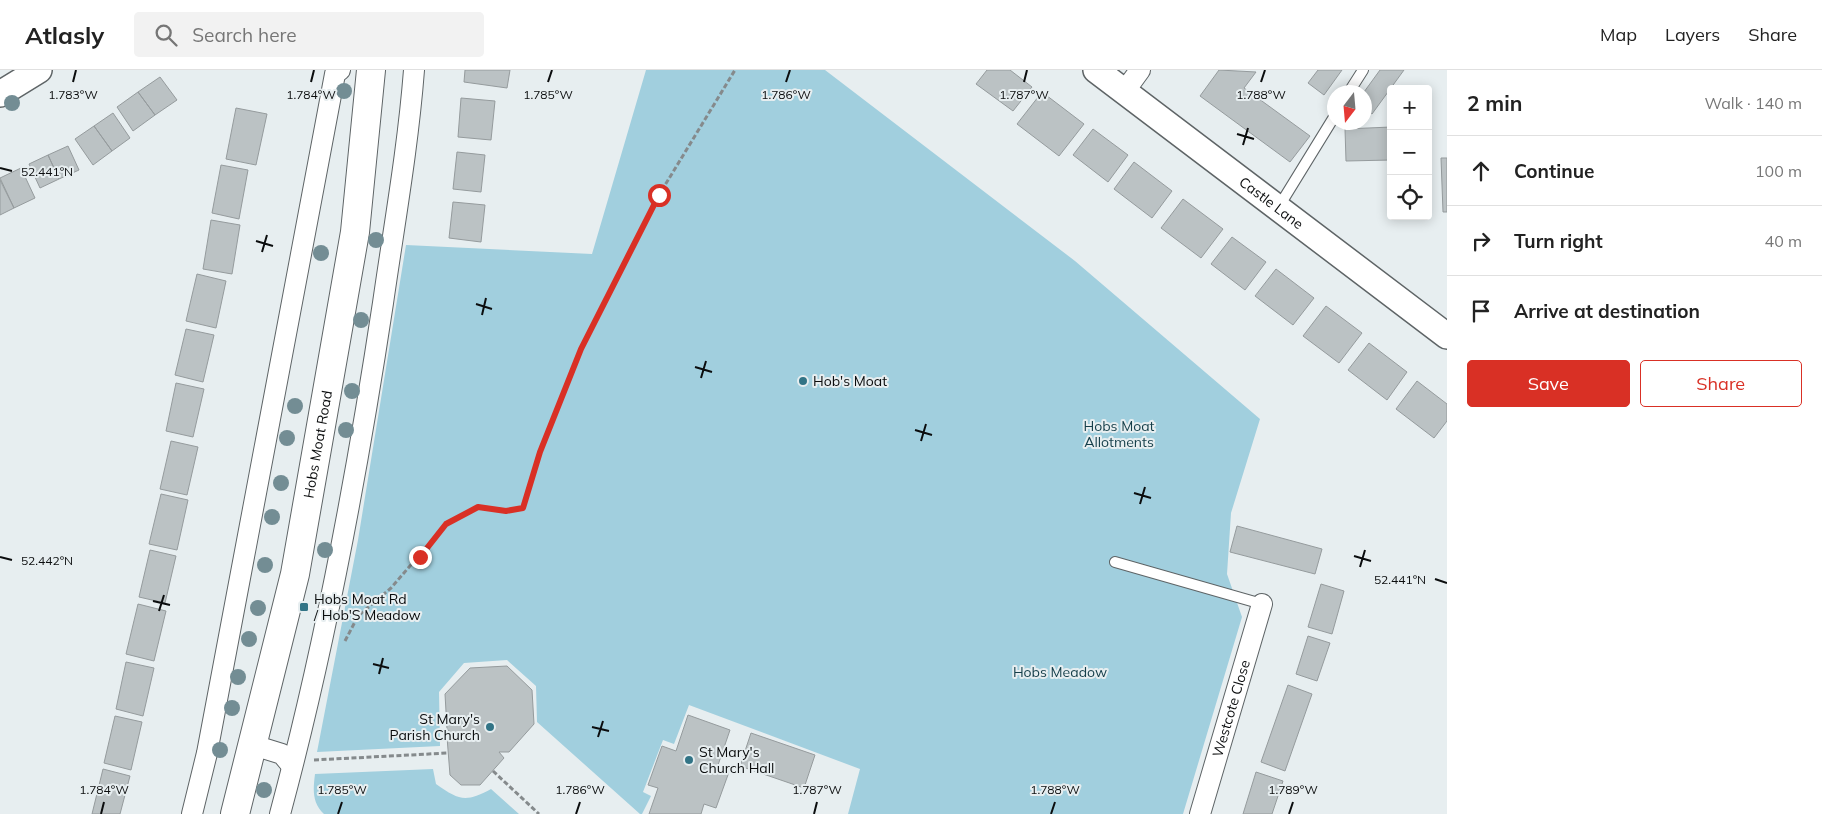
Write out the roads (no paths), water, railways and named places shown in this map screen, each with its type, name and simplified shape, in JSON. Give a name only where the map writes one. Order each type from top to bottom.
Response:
[{"type":"main road","name":"Hobs Moat Road","points":[[235,814],[295,574],[355,232],[371,70]]},
{"type":"street","points":[[0,94],[39,70]]},
{"type":"street","points":[[192,814],[207,753],[335,74],[340,70]]},
{"type":"street","points":[[286,812],[292,766],[340,557],[372,374],[411,116],[414,70]]},
{"type":"street","name":"Castle Lane","points":[[1096,70],[1447,336]]},
{"type":"street","points":[[1124,92],[1140,70]]},
{"type":"street","name":"Westcote Close","points":[[1200,814],[1262,604]]},
{"type":"street","points":[[253,744],[282,754],[292,766]]},
{"type":"lane","points":[[1354,85],[1363,70]]},
{"type":"lane","points":[[1278,209],[1327,128]]},
{"type":"lane","points":[[1115,562],[1262,604]]},
{"type":"place","name":"Hob's Moat","points":[[803,381]]},
{"type":"place","name":"Hobs Moat Rd / Hob'S Meadow","points":[[304,607]]},
{"type":"place","name":"St Mary's Parish Church","points":[[490,727]]},
{"type":"place","name":"St Mary's Church Hall","points":[[689,760]]},
{"type":"park label","name":"Hobs Moat Allotments","points":[[1119,434]]},
{"type":"park label","name":"Hobs Meadow","points":[[1060,672]]}]
